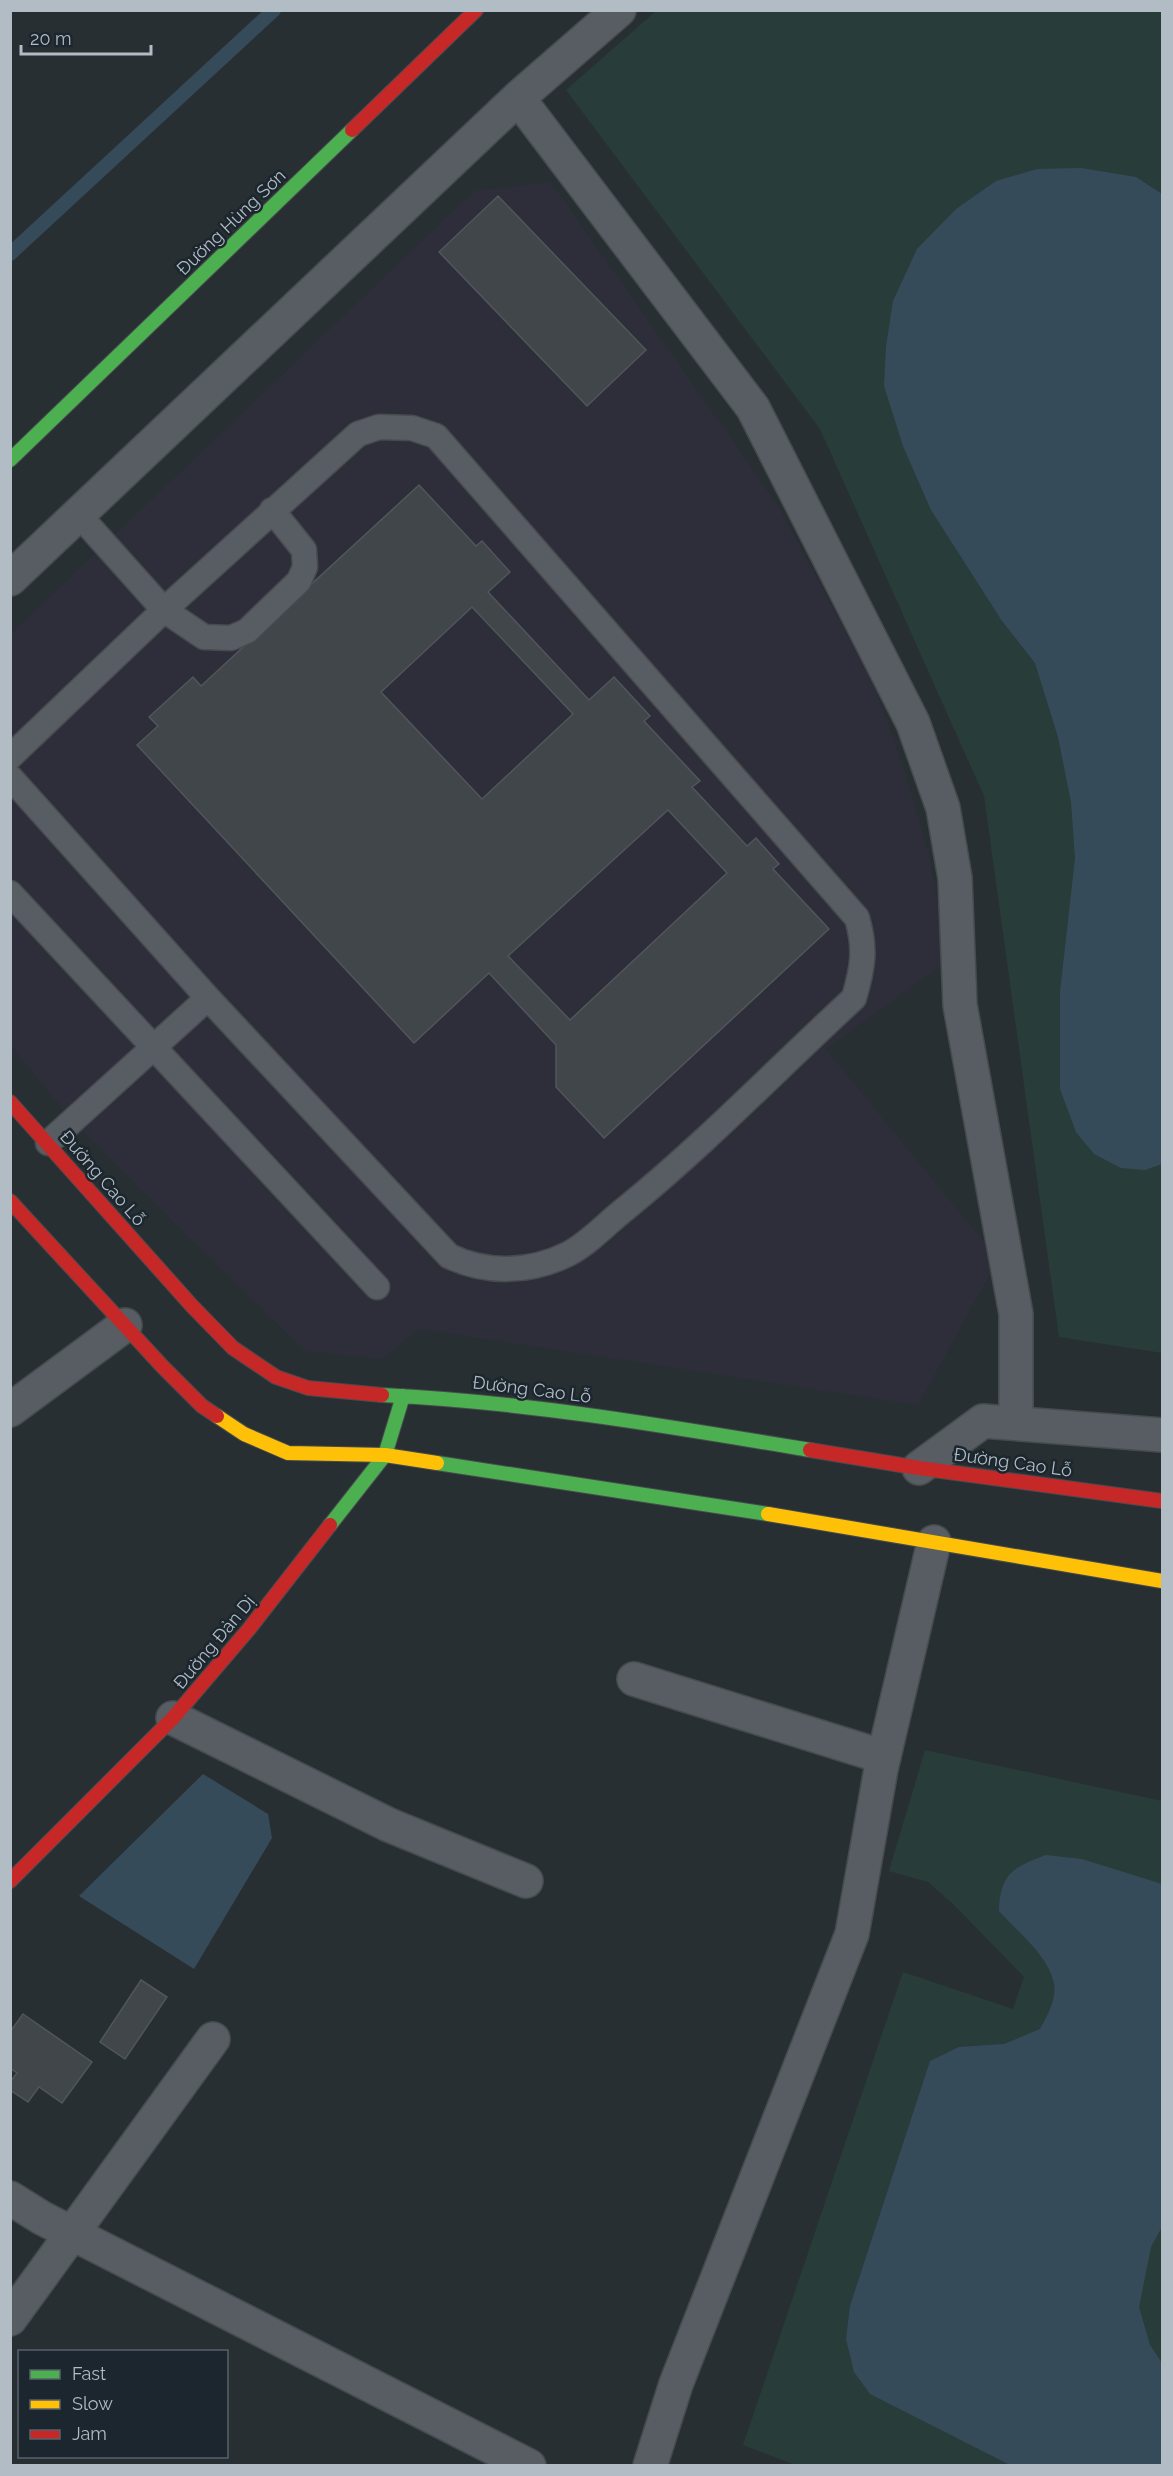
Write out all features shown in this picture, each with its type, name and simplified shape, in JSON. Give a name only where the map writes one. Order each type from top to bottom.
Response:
[{"type":"main road","name":"Đường Hùng Sơn","points":[[10,460],[476,10]]},
{"type":"main road","name":"Đường Cao Lỗ","points":[[10,1102],[192,1306],[233,1348],[276,1377],[308,1388],[468,1399],[575,1411],[919,1468],[1162,1501]]},
{"type":"main road","points":[[10,1201],[162,1366],[202,1406],[244,1434],[288,1453],[385,1455],[594,1485],[1162,1581]]},
{"type":"main road","name":"Đường Đản Dị","points":[[10,1881],[174,1719],[249,1629],[385,1455],[403,1396]]},
{"type":"street","points":[[10,579],[518,98],[618,10]]},
{"type":"street","points":[[518,98],[753,408],[913,723],[943,808],[955,878],[960,1005],[1016,1314],[1016,1423]]},
{"type":"street","points":[[10,1410],[125,1324]]},
{"type":"street","points":[[919,1468],[983,1420],[1162,1435]]},
{"type":"street","points":[[650,2466],[676,2384],[852,1934],[884,1757],[934,1542]]},
{"type":"street","points":[[634,1679],[884,1757]]},
{"type":"street","points":[[174,1719],[389,1825],[526,1881]]},
{"type":"street","points":[[10,2319],[75,2234],[213,2039]]},
{"type":"street","points":[[10,2198],[42,2218],[529,2466]]},
{"type":"lane","points":[[10,757],[164,610],[358,434],[379,427],[412,428],[436,436],[857,918],[864,942],[862,970],[854,998],[642,1195],[569,1254],[535,1266],[495,1269],[470,1266],[449,1256],[208,998],[10,777]]},
{"type":"lane","points":[[79,515],[164,610],[204,637],[231,638],[247,631],[299,581],[305,567],[304,550],[272,510]]},
{"type":"lane","points":[[10,894],[377,1287]]},
{"type":"lane","points":[[48,1143],[208,998]]},
{"type":"shaded area","points":[[551,182],[779,507],[875,688],[903,766],[930,859],[947,961],[826,1049],[988,1247],[992,1270],[918,1405],[419,1329],[382,1359],[304,1351],[76,1125],[11,1046],[11,634],[474,191]]},
{"type":"green space","points":[[656,11],[1162,11],[1162,1353],[1059,1337],[984,796],[820,429],[566,90]]},
{"type":"green space","points":[[925,1750],[1162,1801],[1162,2465],[795,2465],[743,2445],[903,1972],[1013,2009],[1024,1977],[954,1905],[928,1882],[889,1871]]},
{"type":"water","points":[[1081,168],[1136,177],[1162,194],[1162,1164],[1145,1170],[1121,1168],[1094,1154],[1076,1132],[1060,1089],[1060,992],[1075,858],[1071,802],[1058,737],[1035,663],[1002,621],[931,510],[903,446],[884,386],[886,346],[893,301],[917,249],[956,209],[996,181],[1037,169]]},
{"type":"water","points":[[203,1774],[268,1814],[272,1838],[194,1969],[79,1896]]},
{"type":"water","points":[[1046,1855],[1082,1859],[1162,1884],[1162,2227],[1151,2247],[1139,2307],[1150,2345],[1162,2363],[1162,2465],[1010,2465],[870,2394],[854,2372],[846,2339],[850,2306],[930,2061],[959,2047],[1004,2044],[1040,2029],[1051,2007],[1055,1989],[1046,1963],[999,1911],[1002,1888],[1010,1874],[1017,1868]]},
{"type":"building","points":[[498,196],[646,350],[587,406],[439,252]]},
{"type":"building","points":[[419,485],[476,546],[482,541],[510,572],[488,592],[589,700],[614,677],[650,716],[644,721],[700,781],[692,787],[747,846],[756,838],[779,864],[773,869],[829,929],[604,1138],[556,1087],[556,1045],[489,973],[414,1043],[137,745],[158,726],[149,717],[193,677],[201,686]],"holes":[[[472,607],[573,714],[482,799],[381,692]],[[668,810],[727,873],[570,1020],[508,956]]]},
{"type":"building","points":[[141,1980],[167,1997],[125,2059],[100,2042]]},
{"type":"building","points":[[23,2014],[92,2062],[62,2103],[39,2087],[28,2102],[10,2090],[10,2082],[17,2073],[10,2068],[10,2032]]},
{"type":"waterway","points":[[10,254],[274,10]]},
{"type":"traffic: fast","points":[[10,460],[352,130]]},
{"type":"traffic: fast","points":[[382,1395],[543,1409],[810,1450]]},
{"type":"traffic: fast","points":[[330,1525],[385,1455],[403,1396]]},
{"type":"traffic: fast","points":[[437,1463],[768,1514]]},
{"type":"traffic: slow","points":[[217,1416],[244,1434],[288,1453],[385,1455],[437,1463]]},
{"type":"traffic: slow","points":[[768,1514],[1162,1581]]},
{"type":"traffic: jam","points":[[352,130],[476,10]]},
{"type":"traffic: jam","points":[[10,1102],[192,1306],[233,1348],[276,1377],[308,1388],[382,1395]]},
{"type":"traffic: jam","points":[[10,1201],[162,1366],[202,1406],[217,1416]]},
{"type":"traffic: jam","points":[[810,1450],[919,1468],[1162,1501]]},
{"type":"traffic: jam","points":[[10,1881],[173,1718],[249,1629],[330,1525]]}]
